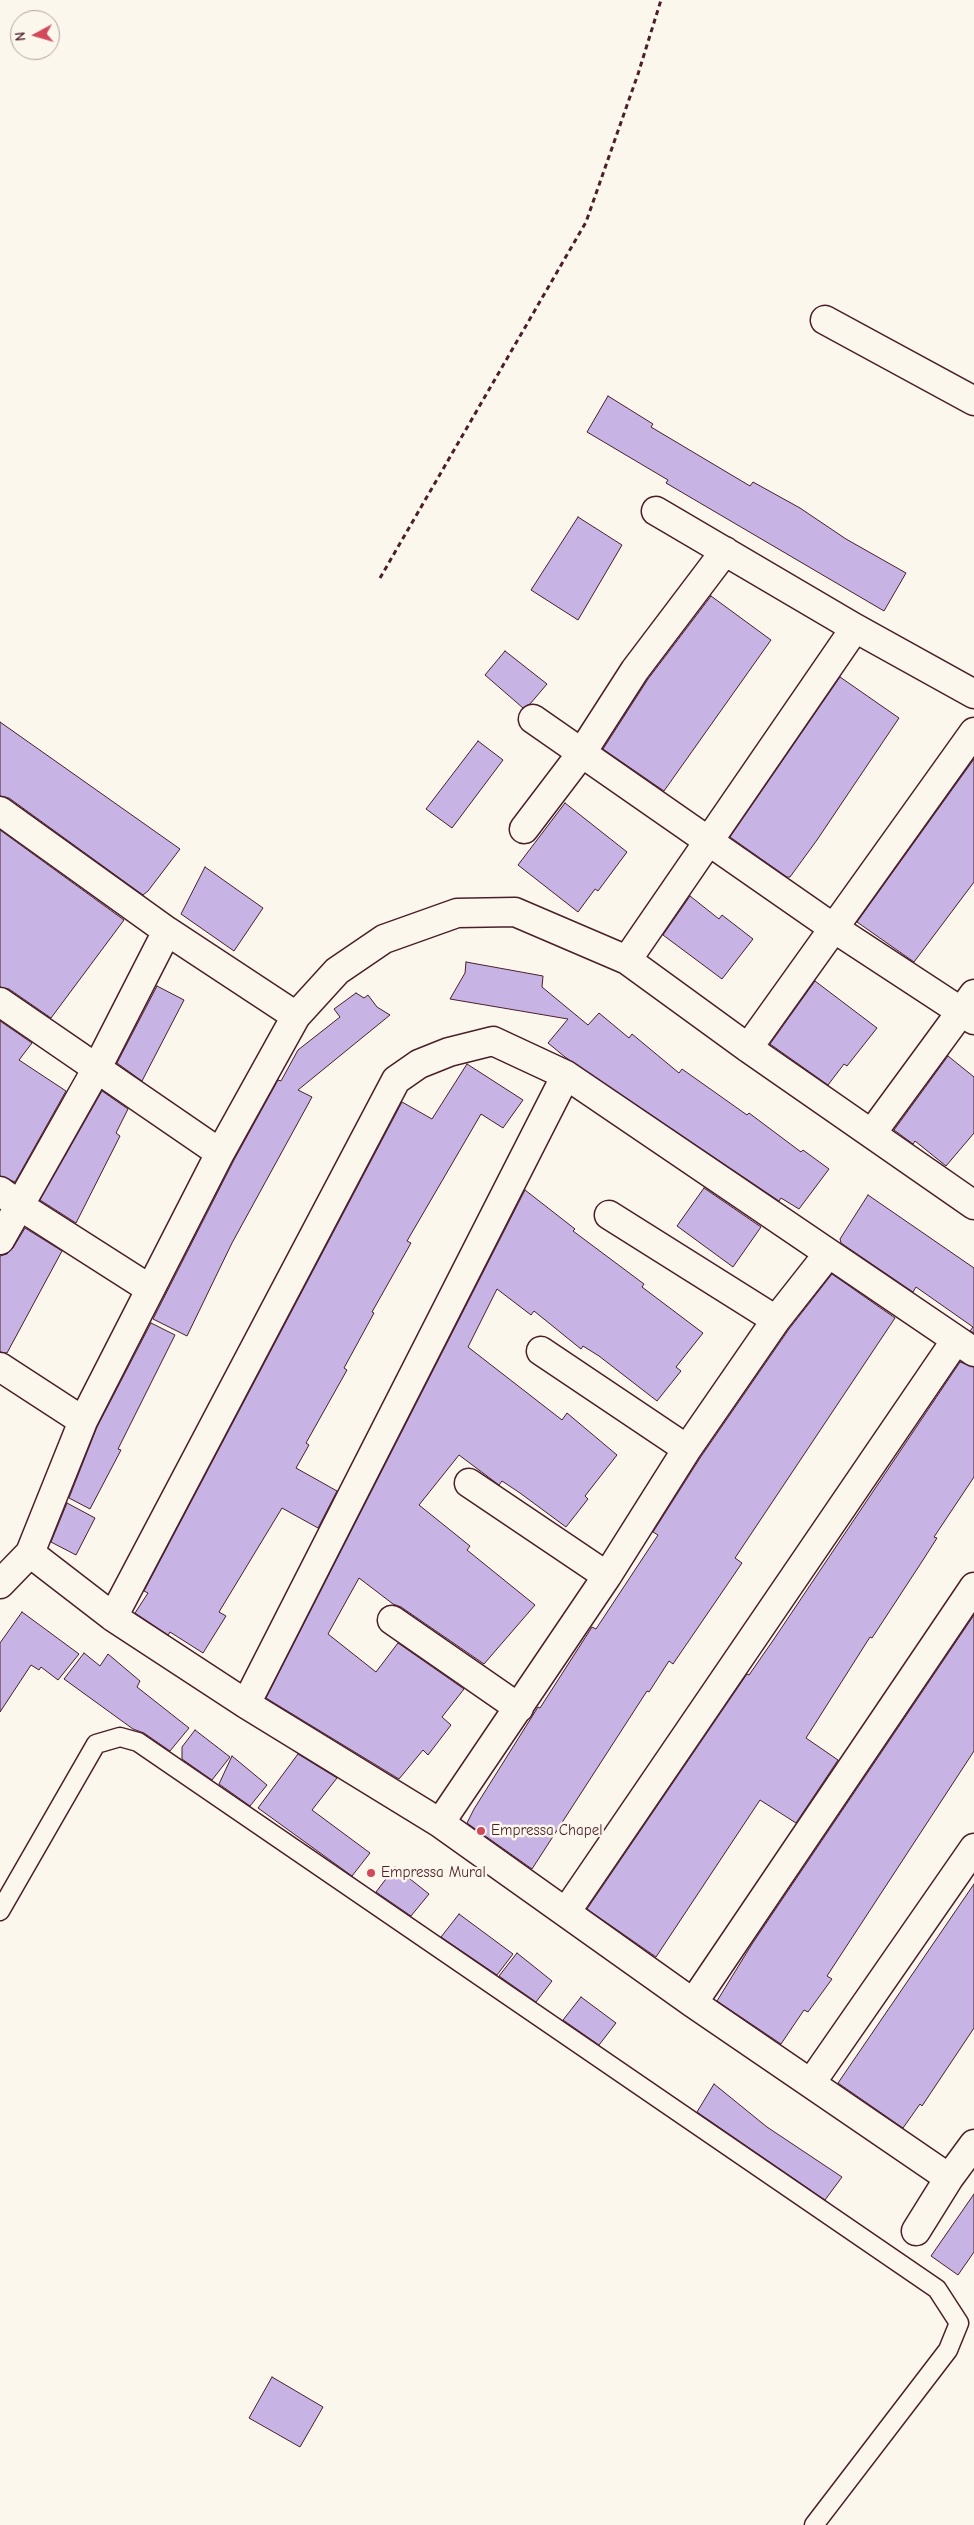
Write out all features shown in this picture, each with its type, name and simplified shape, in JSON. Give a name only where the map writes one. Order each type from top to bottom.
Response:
[{"type":"street","points":[[825,320],[974,401]]},
{"type":"street","points":[[656,510],[855,628],[974,694]]},
{"type":"street","points":[[524,828],[581,754],[635,670],[725,551]]},
{"type":"street","points":[[627,960],[855,628]]},
{"type":"street","points":[[533,719],[832,928],[970,1009],[872,1132]]},
{"type":"street","points":[[748,1048],[974,732]]},
{"type":"street","points":[[0,811],[167,931],[296,1016]]},
{"type":"street","points":[[0,1584],[30,1553],[82,1422],[220,1153],[296,1016],[337,971],[384,939],[457,913],[515,912],[627,960],[748,1048],[974,1204]]},
{"type":"street","points":[[0,1240],[10,1198],[96,1070],[167,931]]},
{"type":"street","points":[[0,1002],[96,1070],[220,1153]]},
{"type":"street","points":[[113,1617],[396,1080],[419,1064],[449,1052],[493,1040],[566,1075],[965,1346],[566,1912]]},
{"type":"street","points":[[246,1704],[566,1075]]},
{"type":"street","points":[[10,1198],[150,1289]]},
{"type":"street","points":[[609,1215],[776,1320]]},
{"type":"street","points":[[440,1823],[519,1708],[687,1449],[776,1320],[828,1254]]},
{"type":"street","points":[[541,1351],[687,1449]]},
{"type":"street","points":[[0,1367],[82,1422]]},
{"type":"street","points":[[469,1483],[606,1576]]},
{"type":"street","points":[[30,1553],[113,1617],[246,1704],[440,1823],[693,2003],[949,2178]]},
{"type":"street","points":[[693,2003],[974,1587]]},
{"type":"street","points":[[392,1620],[519,1708]]},
{"type":"street","points":[[811,2083],[974,1848]]},
{"type":"street","points":[[916,2231],[949,2178],[974,2144]]},
{"type":"lane","points":[[0,1911],[96,1744],[120,1737],[138,1742],[937,2289],[959,2323],[948,2350],[814,2525]]},
{"type":"path","points":[[380,578],[586,222],[638,74],[661,0]]},
{"type":"building","points":[[608,396],[653,424],[651,427],[750,486],[753,482],[800,508],[846,539],[906,573],[884,611],[666,483],[668,480],[587,432]]},
{"type":"building","points":[[578,517],[622,545],[578,620],[531,590]]},
{"type":"building","points":[[711,596],[771,640],[664,791],[603,749],[648,679]]},
{"type":"building","points":[[505,651],[547,684],[530,704],[523,708],[485,675]]},
{"type":"building","points":[[840,677],[899,718],[817,840],[790,877],[787,877],[730,837]]},
{"type":"building","points":[[0,722],[180,849],[148,891],[143,895],[9,798],[0,796]]},
{"type":"building","points":[[478,741],[503,760],[452,828],[426,809]]},
{"type":"building","points":[[974,759],[974,882],[914,962],[857,922]]},
{"type":"building","points":[[565,803],[627,852],[598,891],[595,889],[578,912],[518,865]]},
{"type":"building","points":[[0,830],[124,920],[51,1018],[9,989],[0,987]]},
{"type":"building","points":[[205,867],[263,908],[234,951],[181,914]]},
{"type":"building","points":[[690,896],[719,919],[722,915],[753,939],[722,979],[663,935]]},
{"type":"building","points":[[466,962],[543,976],[542,987],[588,1025],[599,1013],[629,1038],[632,1034],[679,1073],[682,1069],[747,1115],[749,1113],[801,1152],[803,1150],[829,1169],[799,1209],[781,1198],[779,1201],[565,1057],[548,1043],[568,1019],[450,999],[465,973]]},
{"type":"building","points":[[815,981],[877,1028],[847,1066],[844,1064],[828,1085],[770,1044]]},
{"type":"building","points":[[157,986],[184,1000],[142,1081],[117,1063]]},
{"type":"building","points":[[356,993],[364,998],[368,995],[377,1007],[390,1015],[298,1090],[312,1097],[232,1243],[187,1336],[153,1319],[234,1160],[278,1080],[281,1081],[298,1050],[340,1017],[334,1009]]},
{"type":"building","points":[[0,1021],[32,1043],[19,1060],[66,1091],[15,1182],[0,1176]]},
{"type":"building","points":[[948,1056],[974,1077],[974,1133],[946,1166],[915,1141],[913,1144],[894,1130]]},
{"type":"building","points":[[467,1064],[523,1100],[503,1128],[481,1114],[407,1241],[411,1243],[372,1312],[374,1313],[344,1368],[347,1370],[306,1443],[309,1445],[296,1468],[337,1491],[318,1528],[282,1508],[219,1612],[226,1616],[203,1653],[170,1632],[168,1635],[135,1613],[148,1593],[144,1591],[402,1102],[432,1119]]},
{"type":"building","points":[[102,1091],[128,1109],[116,1133],[120,1136],[76,1223],[40,1200]]},
{"type":"building","points":[[704,1188],[761,1227],[733,1267],[677,1226]]},
{"type":"building","points":[[525,1190],[575,1229],[573,1231],[644,1284],[642,1287],[703,1333],[676,1367],[681,1371],[657,1401],[599,1356],[583,1346],[581,1349],[534,1311],[531,1315],[497,1289],[468,1347],[562,1420],[567,1413],[617,1455],[585,1496],[588,1499],[566,1527],[502,1481],[499,1485],[459,1455],[419,1505],[470,1546],[467,1550],[535,1605],[484,1664],[401,1607],[393,1604],[359,1578],[328,1634],[376,1672],[398,1643],[464,1689],[442,1717],[451,1725],[428,1755],[423,1750],[399,1779],[266,1698]]},
{"type":"building","points":[[868,1195],[974,1268],[974,1333],[970,1331],[973,1327],[916,1287],[913,1292],[841,1243],[840,1239]]},
{"type":"building","points":[[25,1228],[62,1251],[7,1353],[0,1352],[0,1256],[7,1254],[13,1248]]},
{"type":"building","points":[[832,1274],[895,1318],[735,1558],[742,1563],[673,1664],[669,1661],[649,1692],[647,1691],[532,1869],[467,1823],[474,1809],[538,1707],[540,1708],[592,1627],[596,1629],[658,1535],[653,1532],[700,1458],[789,1329]]},
{"type":"building","points":[[151,1323],[175,1335],[118,1449],[121,1450],[90,1509],[69,1498],[97,1427]]},
{"type":"building","points":[[960,1362],[974,1367],[974,1477],[934,1537],[937,1538],[923,1560],[872,1638],[870,1637],[806,1738],[838,1760],[796,1823],[760,1800],[656,1957],[587,1909],[747,1674],[749,1675],[774,1639]]},
{"type":"building","points":[[67,1503],[95,1518],[76,1555],[51,1542]]},
{"type":"building","points":[[22,1612],[79,1654],[58,1680],[41,1667],[39,1670],[31,1665],[0,1712],[0,1643]]},
{"type":"building","points":[[974,1615],[974,1751],[827,1976],[832,1979],[808,2012],[804,2010],[781,2044],[717,2001],[752,1944]]},
{"type":"building","points":[[84,1653],[100,1666],[108,1654],[140,1681],[137,1687],[189,1728],[170,1751],[144,1733],[133,1729],[64,1679]]},
{"type":"building","points":[[195,1730],[230,1757],[212,1780],[182,1759],[182,1747]]},
{"type":"building","points":[[298,1754],[337,1778],[312,1810],[370,1853],[352,1876],[258,1808]]},
{"type":"building","points":[[232,1756],[267,1785],[250,1806],[219,1784]]},
{"type":"building","points":[[395,1867],[429,1894],[411,1916],[376,1892]]},
{"type":"building","points":[[974,1884],[974,2028],[922,2106],[920,2104],[903,2128],[838,2083]]},
{"type":"building","points":[[459,1914],[513,1954],[497,1975],[441,1937]]},
{"type":"building","points":[[517,1953],[552,1981],[536,2002],[499,1976]]},
{"type":"building","points":[[581,1997],[616,2023],[599,2045],[563,2020]]},
{"type":"building","points":[[714,2084],[767,2127],[842,2177],[825,2200],[697,2112]]},
{"type":"building","points":[[974,2194],[974,2252],[958,2275],[931,2256]]},
{"type":"building","points":[[272,2377],[323,2407],[300,2447],[249,2418]]},
{"type":"place","name":"Empressa Chapel","points":[[481,1831]]},
{"type":"place","name":"Empressa Mural","points":[[371,1873]]}]
